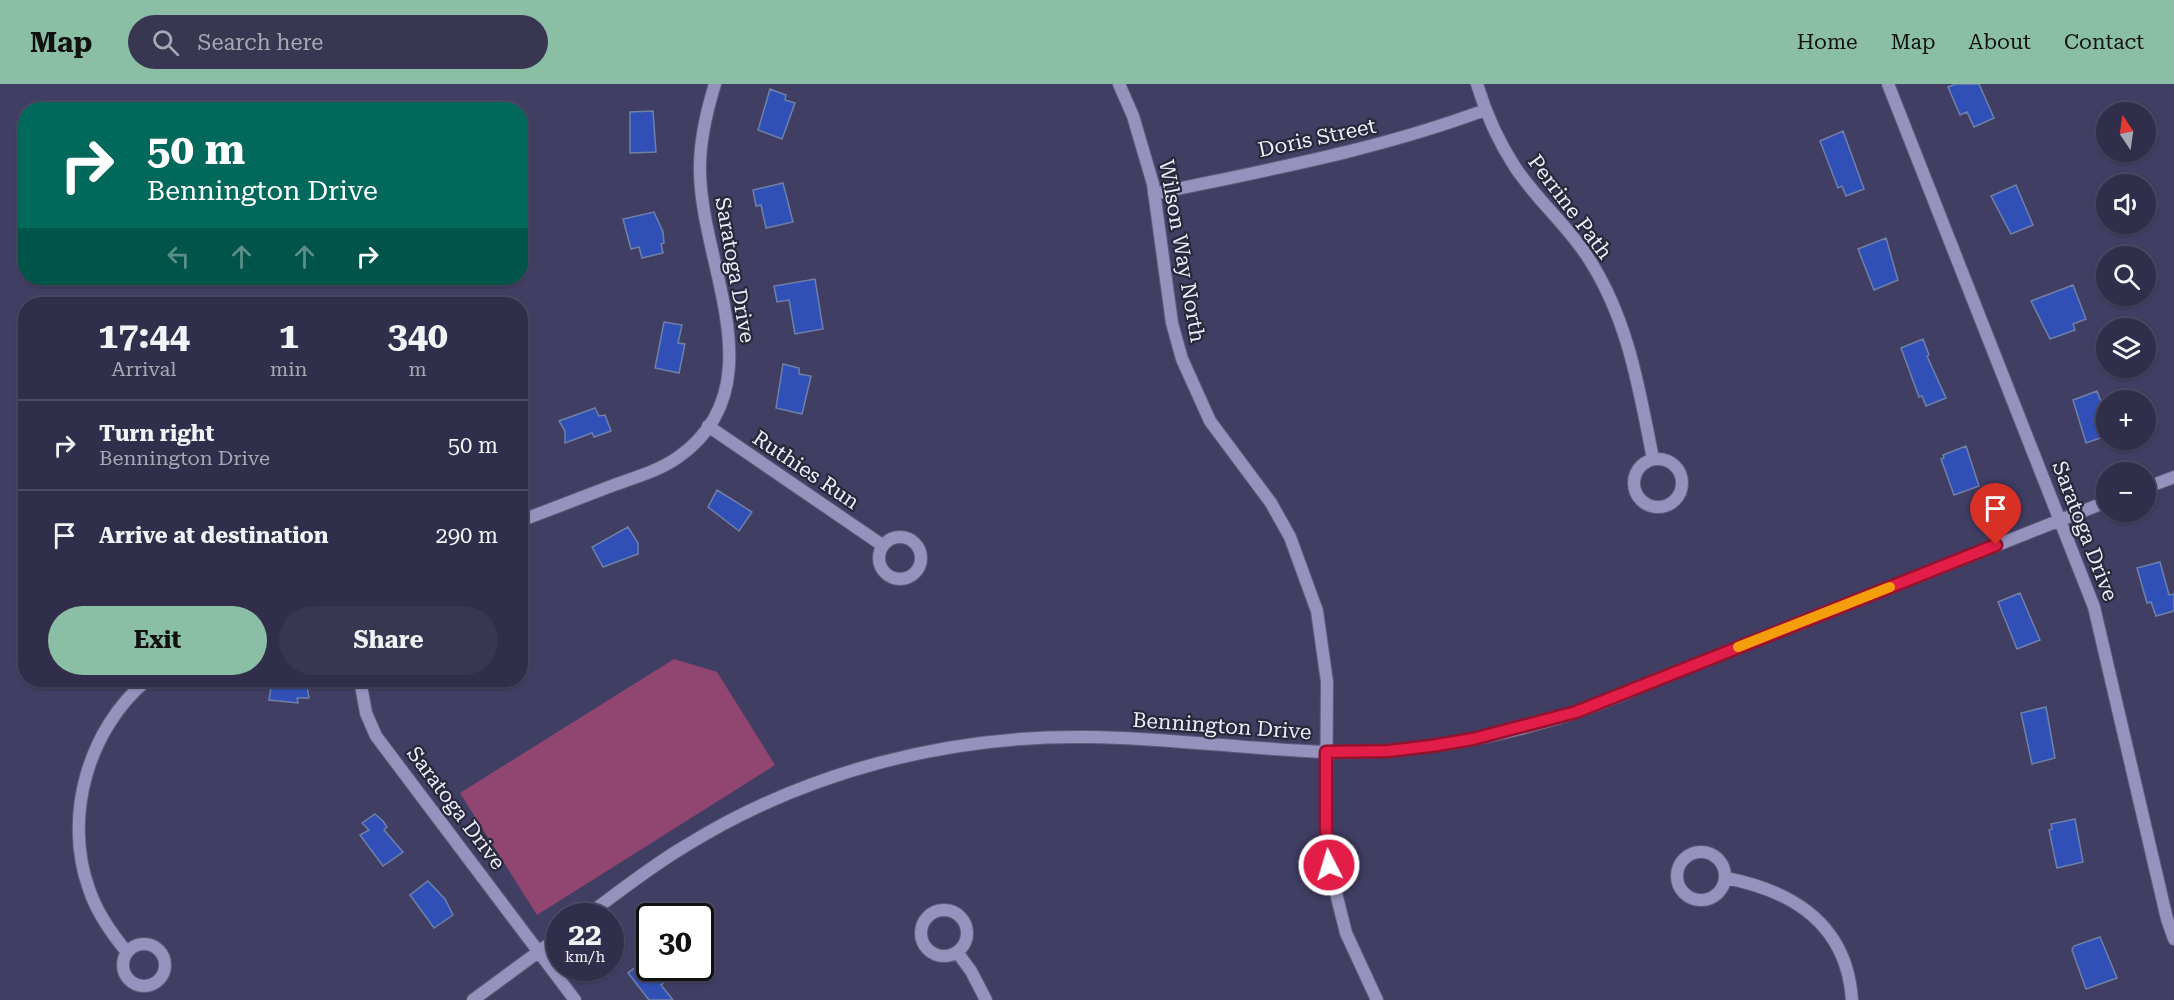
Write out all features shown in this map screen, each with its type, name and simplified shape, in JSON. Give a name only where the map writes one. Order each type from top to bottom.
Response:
[{"type":"street","name":"Saratoga Drive","points":[[528,517],[658,469],[693,445],[719,407],[730,366],[730,342],[703,203],[700,174],[706,116],[715,84]]},
{"type":"street","name":"Wilson Way North","points":[[1119,84],[1146,158],[1154,194],[1172,323],[1188,376],[1210,421],[1271,503],[1290,537],[1305,574],[1323,643],[1327,682],[1326,827],[1337,902],[1358,963],[1377,1000]]},
{"type":"street","name":"Perrine Path","points":[[1477,84],[1485,110],[1516,169],[1566,227],[1606,289],[1632,357],[1653,459]]},
{"type":"street","name":"Saratoga Drive","points":[[1888,84],[2094,607],[2164,908],[2174,939]]},
{"type":"street","name":"Doris Street","points":[[1154,194],[1379,145],[1426,132],[1485,110]]},
{"type":"street","name":"Ruthies Run","points":[[708,426],[882,545]]},
{"type":"street","points":[[1653,459],[1668,461],[1675,466],[1682,481],[1681,489],[1675,500],[1658,507],[1642,502],[1634,490],[1636,472],[1641,465],[1653,459]]},
{"type":"street","points":[[2156,484],[2174,477]]},
{"type":"street","name":"Bennington Drive","points":[[604,903],[670,855],[744,813],[837,775],[898,757],[1011,740],[1089,737],[1326,752],[1388,751],[1473,739],[1576,712],[2096,506]]},
{"type":"street","points":[[127,952],[100,915],[89,890],[79,840],[79,816],[83,788],[103,734],[118,710],[140,687]]},
{"type":"street","name":"Saratoga Drive","points":[[361,687],[366,713],[376,736],[575,1000]]},
{"type":"street","points":[[1695,852],[1708,852],[1723,864],[1726,878],[1716,895],[1695,900],[1683,893],[1679,886],[1677,870],[1688,855],[1695,852]]},
{"type":"street","points":[[1726,878],[1777,891],[1812,915],[1827,932],[1839,951],[1847,971],[1852,1000]]},
{"type":"street","points":[[473,1000],[546,946]]},
{"type":"street","points":[[957,952],[975,978],[986,1000]]},
{"type":"shaded area","points":[[674,659],[717,672],[775,765],[556,903],[546,903],[546,909],[537,915],[460,793]]},
{"type":"building","points":[[1956,84],[1979,84],[1994,118],[1974,127],[1967,112],[1960,115],[1948,87]]},
{"type":"building","points":[[770,89],[786,95],[785,100],[795,103],[782,139],[758,130]]},
{"type":"building","points":[[653,111],[656,152],[630,153],[630,112]]},
{"type":"building","points":[[1843,131],[1864,189],[1846,196],[1842,186],[1838,188],[1820,141]]},
{"type":"building","points":[[783,183],[793,222],[766,228],[761,205],[756,206],[753,190]]},
{"type":"building","points":[[2016,185],[2033,225],[2011,234],[1991,196]]},
{"type":"building","points":[[654,212],[663,232],[664,243],[661,244],[663,253],[642,258],[639,247],[631,249],[623,219]]},
{"type":"building","points":[[1886,238],[1898,280],[1874,290],[1858,249]]},
{"type":"building","points":[[815,279],[823,329],[795,334],[789,300],[777,302],[774,286]]},
{"type":"building","points":[[2073,285],[2086,319],[2073,324],[2075,330],[2050,339],[2031,301]]},
{"type":"building","points":[[664,322],[682,325],[678,343],[685,344],[679,373],[655,368]]},
{"type":"building","points":[[1923,339],[1929,355],[1927,356],[1946,398],[1926,406],[1922,396],[1919,397],[1901,348]]},
{"type":"building","points":[[783,364],[799,368],[799,374],[811,376],[802,414],[776,408]]},
{"type":"building","points":[[2096,391],[2096,440],[2086,443],[2073,400]]},
{"type":"building","points":[[595,408],[599,416],[605,415],[611,431],[594,437],[592,433],[565,443],[565,431],[559,421]]},
{"type":"building","points":[[1966,446],[1979,486],[1954,495],[1941,459],[1944,458],[1943,455]]},
{"type":"building","points":[[717,490],[752,512],[739,531],[708,507]]},
{"type":"building","points":[[628,527],[638,543],[638,554],[603,567],[592,547]]},
{"type":"building","points":[[2160,562],[2169,595],[2174,594],[2174,611],[2156,616],[2151,602],[2147,603],[2137,568]]},
{"type":"building","points":[[2020,593],[2040,640],[2017,649],[1998,602]]},
{"type":"building","points":[[271,687],[307,687],[309,698],[297,698],[298,703],[269,700]]},
{"type":"building","points":[[2046,707],[2055,758],[2032,764],[2021,713]]},
{"type":"building","points":[[375,814],[383,821],[387,827],[384,830],[403,852],[383,866],[360,835],[369,830],[362,823]]},
{"type":"building","points":[[2075,819],[2083,862],[2057,868],[2049,830],[2052,829],[2051,824]]},
{"type":"building","points":[[428,881],[445,899],[453,915],[434,928],[410,895]]},
{"type":"building","points":[[2100,937],[2117,978],[2086,989],[2072,950],[2074,946]]},
{"type":"building","points":[[636,967],[636,981],[664,981],[661,985],[673,1000],[649,1000],[628,973]]},
{"type":"slow traffic","points":[[1738,647],[1890,587]]},
{"type":"route","points":[[1329,865],[1326,827],[1326,752],[1388,751],[1431,746],[1473,739],[1576,712],[1620,697],[1653,681],[1996,545]]}]
